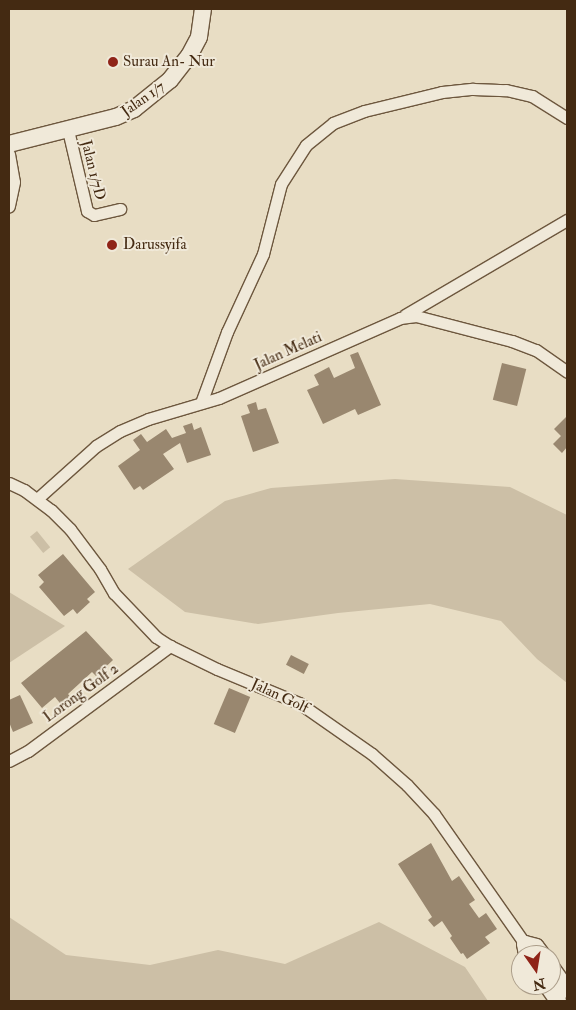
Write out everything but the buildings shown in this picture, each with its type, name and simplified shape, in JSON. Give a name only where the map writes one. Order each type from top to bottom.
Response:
[{"type":"street","name":"Jalan 1/7","points":[[9,144],[116,117],[152,96],[170,80],[188,56],[199,37],[203,9]]},
{"type":"street","points":[[201,403],[227,332],[263,254],[281,184],[306,145],[333,123],[364,111],[442,92],[473,89],[506,90],[532,96],[567,118]]},
{"type":"street","name":"Jalan 1/7D","points":[[68,130],[87,211],[94,215],[120,209]]},
{"type":"street","points":[[9,154],[14,182],[9,206]]},
{"type":"street","points":[[400,318],[567,220]]},
{"type":"street","name":"Jalan Melati","points":[[37,499],[96,446],[120,431],[148,419],[201,403],[257,382],[400,318],[416,316],[512,341],[536,350],[567,372]]},
{"type":"street","name":"Jalan Golf","points":[[9,483],[37,499],[70,529],[100,569],[114,593],[134,615],[170,646],[216,669],[299,703],[372,754],[407,785],[434,814],[523,945]]},
{"type":"street","name":"Lorong Golf 2","points":[[9,761],[28,751],[170,646]]},
{"type":"shaded area","points":[[395,479],[510,487],[567,515],[567,683],[537,659],[501,621],[430,604],[338,613],[258,624],[185,612],[128,569],[225,501],[271,488]]},
{"type":"shaded area","points":[[37,531],[50,547],[43,553],[30,537]]},
{"type":"shaded area","points":[[9,592],[65,626],[9,663]]},
{"type":"shaded area","points":[[9,917],[66,955],[150,965],[218,950],[285,964],[379,922],[465,967],[488,1001],[9,1001]]},
{"type":"place","name":"Surau An- Nur","points":[[113,62]]},
{"type":"place","name":"Darussyifa","points":[[112,245]]}]
